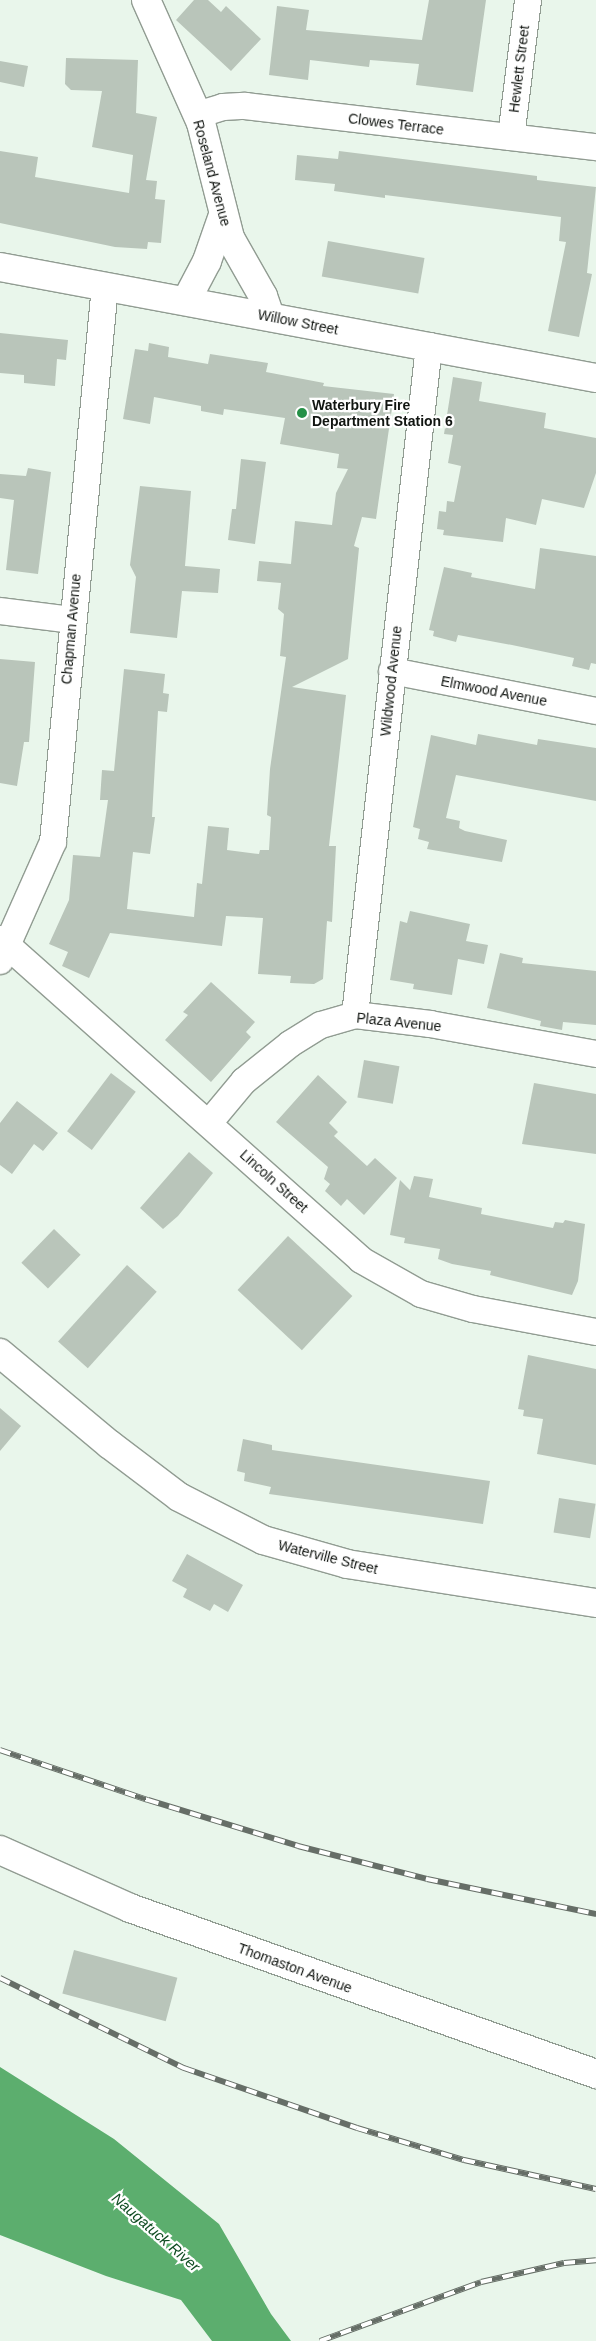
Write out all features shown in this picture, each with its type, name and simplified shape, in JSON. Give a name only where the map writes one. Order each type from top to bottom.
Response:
[{"type":"street","name":"Roseland Avenue","points":[[146,0],[197,114],[208,147],[223,215],[235,251],[263,296],[270,316]]},
{"type":"street","name":"Hewlett Street","points":[[511,138],[528,0]]},
{"type":"street","name":"Clowes Terrace","points":[[197,114],[223,107],[246,106],[596,147]]},
{"type":"street","points":[[186,300],[207,261],[223,215]]},
{"type":"street","name":"Willow Street","points":[[0,267],[186,300],[596,378]]},
{"type":"street","name":"Chapman Avenue","points":[[2,948],[53,842],[72,620],[105,286]]},
{"type":"street","name":"Wildwood Avenue","points":[[355,1015],[429,346]]},
{"type":"street","points":[[0,611],[72,620]]},
{"type":"street","name":"Elmwood Avenue","points":[[392,671],[596,711]]},
{"type":"street","name":"Lincoln Street","points":[[2,948],[209,1122],[362,1260],[421,1294],[473,1309],[596,1332]]},
{"type":"street","name":"Plaza Avenue","points":[[209,1122],[244,1081],[290,1044],[320,1025],[355,1015],[430,1024],[596,1054]]},
{"type":"street","name":"Waterville Street","points":[[0,1353],[109,1444],[179,1497],[263,1540],[347,1564],[596,1603]]},
{"type":"street","name":"Thomaston Avenue","points":[[0,1850],[130,1908],[596,2074]]},
{"type":"water","name":"Naugatuck River","points":[[0,2067],[114,2139],[219,2224],[271,2314],[291,2341],[212,2341],[181,2300],[106,2276],[0,2235]]},
{"type":"building","points":[[194,0],[208,0],[221,12],[226,6],[261,39],[231,71],[176,20]]},
{"type":"building","points":[[429,0],[486,0],[473,92],[416,85],[419,64],[370,60],[369,67],[310,60],[308,80],[269,75],[277,6],[309,10],[306,30],[422,40]]},
{"type":"building","points":[[66,58],[138,60],[136,113],[157,117],[146,180],[157,181],[155,199],[165,200],[161,243],[148,242],[147,249],[115,247],[0,223],[0,151],[38,157],[35,177],[129,193],[133,155],[92,147],[102,91],[71,90],[65,84]]},
{"type":"building","points":[[0,61],[28,66],[24,87],[0,82]]},
{"type":"building","points":[[339,151],[537,176],[537,180],[596,187],[587,273],[592,274],[579,337],[548,331],[566,242],[559,241],[561,217],[385,195],[385,198],[334,191],[335,184],[295,180],[297,155],[338,159]]},
{"type":"building","points":[[328,241],[425,258],[418,293],[322,276]]},
{"type":"building","points":[[0,333],[68,340],[66,360],[57,359],[55,386],[24,383],[24,375],[0,373]]},
{"type":"building","points":[[149,343],[169,347],[168,357],[208,364],[210,354],[268,363],[266,372],[324,383],[323,386],[394,394],[376,519],[362,517],[354,546],[359,548],[348,659],[292,687],[346,695],[329,846],[336,846],[332,922],[327,921],[323,979],[314,984],[290,983],[291,976],[258,974],[263,918],[226,916],[222,946],[110,933],[89,978],[62,966],[68,952],[49,944],[69,900],[73,855],[100,857],[108,800],[100,800],[102,770],[114,771],[124,669],[165,674],[163,693],[169,694],[167,712],[158,711],[152,817],[155,817],[150,854],[133,852],[127,909],[194,917],[197,883],[202,884],[208,826],[229,828],[227,850],[259,854],[260,850],[269,850],[271,817],[267,815],[270,769],[286,657],[280,656],[284,614],[278,609],[281,583],[257,581],[259,561],[291,564],[295,521],[332,525],[336,493],[348,469],[337,468],[339,454],[280,444],[285,418],[224,409],[223,415],[201,411],[201,406],[154,397],[150,424],[123,419],[135,349],[148,351]]},
{"type":"building","points":[[453,377],[482,382],[479,401],[546,413],[544,428],[596,438],[596,473],[584,508],[542,499],[536,525],[506,518],[503,542],[443,535],[444,530],[437,529],[439,511],[446,512],[447,501],[454,502],[461,466],[448,463],[453,435],[444,434]]},
{"type":"building","points":[[241,459],[266,462],[255,544],[228,540],[232,509],[236,509]]},
{"type":"building","points":[[28,468],[51,472],[38,574],[6,570],[14,500],[0,498],[0,474],[26,476]]},
{"type":"building","points":[[140,486],[191,491],[185,566],[220,569],[218,593],[182,591],[177,638],[130,633],[136,577],[130,565]]},
{"type":"building","points":[[540,548],[596,556],[596,664],[591,663],[589,670],[572,666],[574,658],[458,635],[456,642],[433,636],[434,631],[429,630],[444,567],[472,573],[471,577],[535,589]]},
{"type":"building","points":[[0,659],[35,662],[29,742],[24,742],[17,786],[0,783]]},
{"type":"building","points":[[478,734],[537,745],[538,739],[596,748],[596,801],[456,775],[446,818],[460,821],[459,828],[465,831],[507,840],[502,862],[427,849],[429,842],[418,839],[420,829],[413,827],[431,735],[476,745]]},
{"type":"building","points":[[410,911],[470,924],[466,941],[488,945],[484,964],[458,959],[452,995],[413,989],[414,984],[390,980],[400,921],[407,923]]},
{"type":"building","points":[[500,953],[523,958],[522,963],[596,971],[596,1025],[563,1022],[562,1030],[540,1026],[541,1021],[487,1008]]},
{"type":"building","points":[[211,982],[255,1022],[246,1032],[251,1037],[211,1082],[165,1040],[188,1015],[183,1012]]},
{"type":"building","points":[[364,1060],[399,1066],[393,1104],[357,1097]]},
{"type":"building","points":[[111,1073],[136,1092],[92,1150],[67,1131]]},
{"type":"building","points":[[318,1075],[347,1102],[329,1123],[338,1132],[334,1136],[367,1166],[375,1158],[397,1178],[364,1215],[347,1199],[341,1206],[325,1191],[330,1184],[324,1179],[328,1167],[276,1122]]},
{"type":"building","points":[[534,1083],[596,1094],[596,1154],[522,1144]]},
{"type":"building","points":[[17,1101],[58,1133],[43,1151],[34,1144],[12,1174],[0,1165],[0,1123]]},
{"type":"building","points":[[189,1152],[213,1173],[178,1216],[163,1229],[140,1208]]},
{"type":"building","points":[[414,1176],[433,1179],[429,1197],[482,1208],[481,1214],[553,1228],[555,1222],[563,1223],[565,1220],[585,1224],[578,1281],[572,1295],[490,1275],[491,1271],[452,1264],[438,1259],[440,1249],[404,1243],[405,1238],[390,1235],[400,1180],[410,1190]]},
{"type":"building","points":[[54,1229],[81,1255],[48,1289],[21,1263]]},
{"type":"building","points":[[288,1236],[352,1296],[302,1350],[238,1290]]},
{"type":"building","points":[[127,1265],[157,1292],[88,1368],[58,1342]]},
{"type":"building","points":[[528,1355],[596,1369],[596,1465],[537,1454],[543,1419],[523,1416],[524,1410],[518,1409]]},
{"type":"building","points":[[0,1408],[21,1426],[0,1451]]},
{"type":"building","points":[[243,1439],[272,1445],[272,1450],[490,1481],[483,1524],[269,1494],[271,1487],[244,1481],[245,1473],[237,1471]]},
{"type":"building","points":[[559,1498],[596,1504],[590,1538],[554,1533]]},
{"type":"building","points":[[187,1554],[243,1585],[228,1612],[214,1604],[210,1611],[183,1597],[187,1589],[172,1581]]},
{"type":"building","points":[[74,1950],[177,1978],[166,2021],[62,1993]]},
{"type":"railway","points":[[0,1750],[148,1800],[298,1846],[427,1879],[596,1914]]},
{"type":"railway","points":[[0,1978],[184,2068],[357,2128],[464,2160],[596,2189]]},
{"type":"railway","points":[[320,2341],[481,2282],[564,2263],[596,2260]]},
{"type":"place","name":"Waterbury Fire Department Station 6","points":[[302,413]]}]
